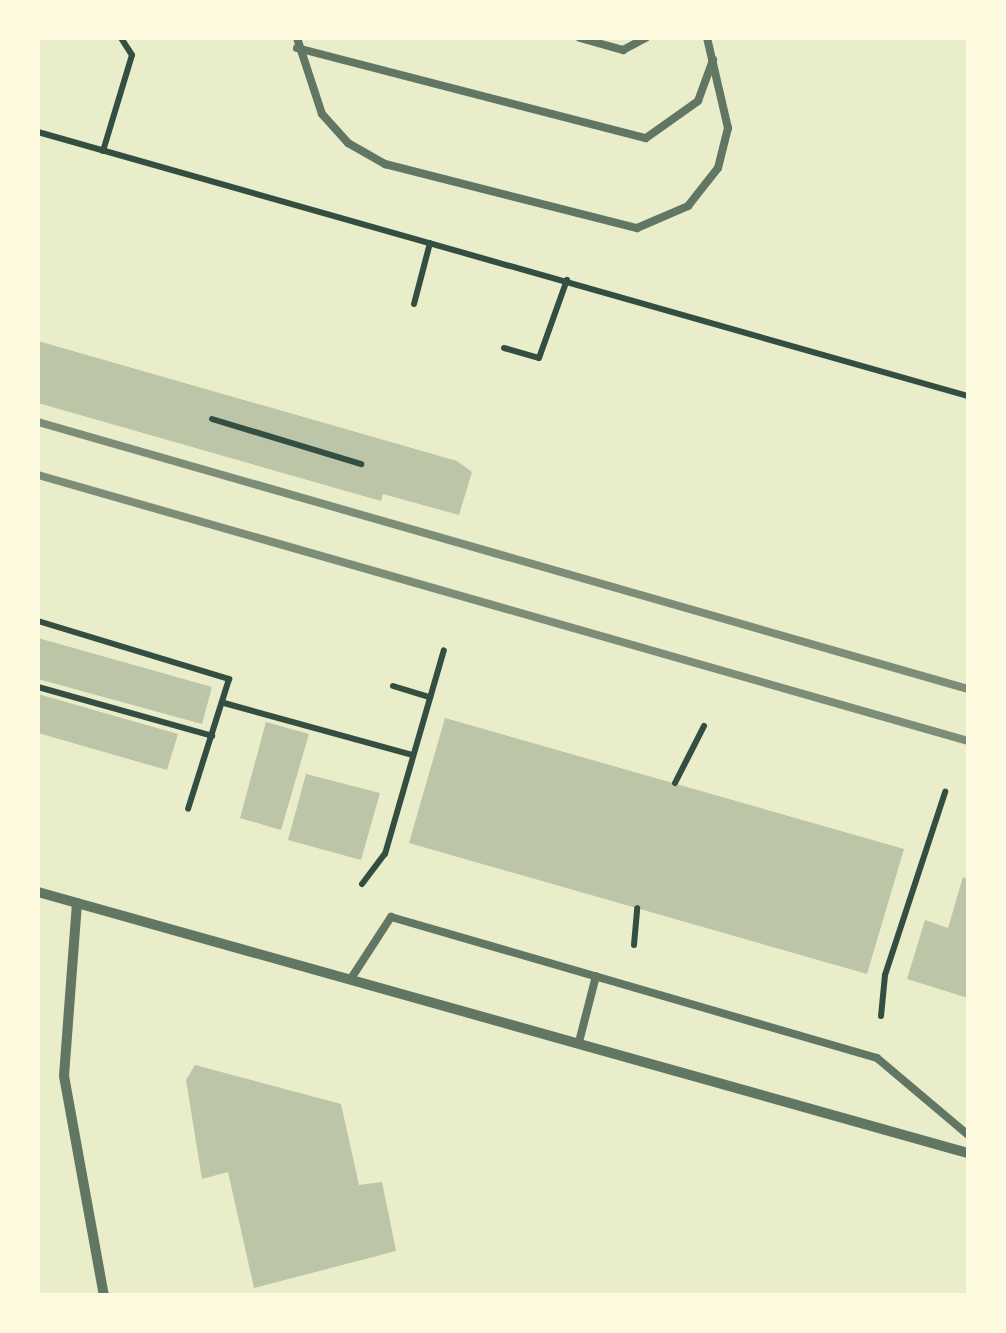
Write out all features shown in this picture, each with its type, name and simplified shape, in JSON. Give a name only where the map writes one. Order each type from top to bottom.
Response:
[{"type":"street","points":[[38,892],[352,977],[968,1153]]},
{"type":"street","points":[[76,903],[64,1076],[104,1296]]},
{"type":"lane","points":[[580,38],[622,50],[646,38]]},
{"type":"lane","points":[[297,43],[322,114],[348,143],[385,164],[637,228],[688,206],[718,168],[728,128],[708,38]]},
{"type":"lane","points":[[297,43],[646,138],[698,101],[714,56]]},
{"type":"lane","points":[[352,977],[391,918],[877,1058],[968,1135]]},
{"type":"lane","points":[[579,1042],[596,976]]},
{"type":"path","points":[[103,150],[132,55],[121,38]]},
{"type":"path","points":[[38,132],[968,396]]},
{"type":"path","points":[[414,304],[430,244]]},
{"type":"path","points":[[504,348],[539,358],[567,280]]},
{"type":"path","points":[[212,419],[361,464]]},
{"type":"path","points":[[38,621],[229,679],[188,810]]},
{"type":"path","points":[[356,893],[385,854],[444,650]]},
{"type":"path","points":[[393,686],[430,698]]},
{"type":"path","points":[[38,687],[212,736]]},
{"type":"path","points":[[224,703],[413,755]]},
{"type":"path","points":[[675,783],[704,726]]},
{"type":"path","points":[[877,1058],[885,975],[945,792]]},
{"type":"building","points":[[38,341],[457,461],[472,472],[459,515],[383,494],[381,501],[38,403]]},
{"type":"building","points":[[38,638],[212,687],[202,724],[38,679]]},
{"type":"building","points":[[38,694],[178,734],[167,770],[38,733]]},
{"type":"building","points":[[445,718],[904,849],[867,974],[409,843]]},
{"type":"building","points":[[266,722],[309,734],[281,830],[240,818]]},
{"type":"building","points":[[306,774],[380,793],[361,860],[288,840]]},
{"type":"building","points":[[963,877],[968,879],[968,998],[907,979],[925,920],[948,928]]},
{"type":"building","points":[[195,1065],[341,1104],[359,1185],[382,1182],[396,1251],[254,1288],[228,1172],[202,1179],[186,1080]]},
{"type":"railway","points":[[38,422],[968,689]]},
{"type":"railway","points":[[38,475],[968,741]]}]
